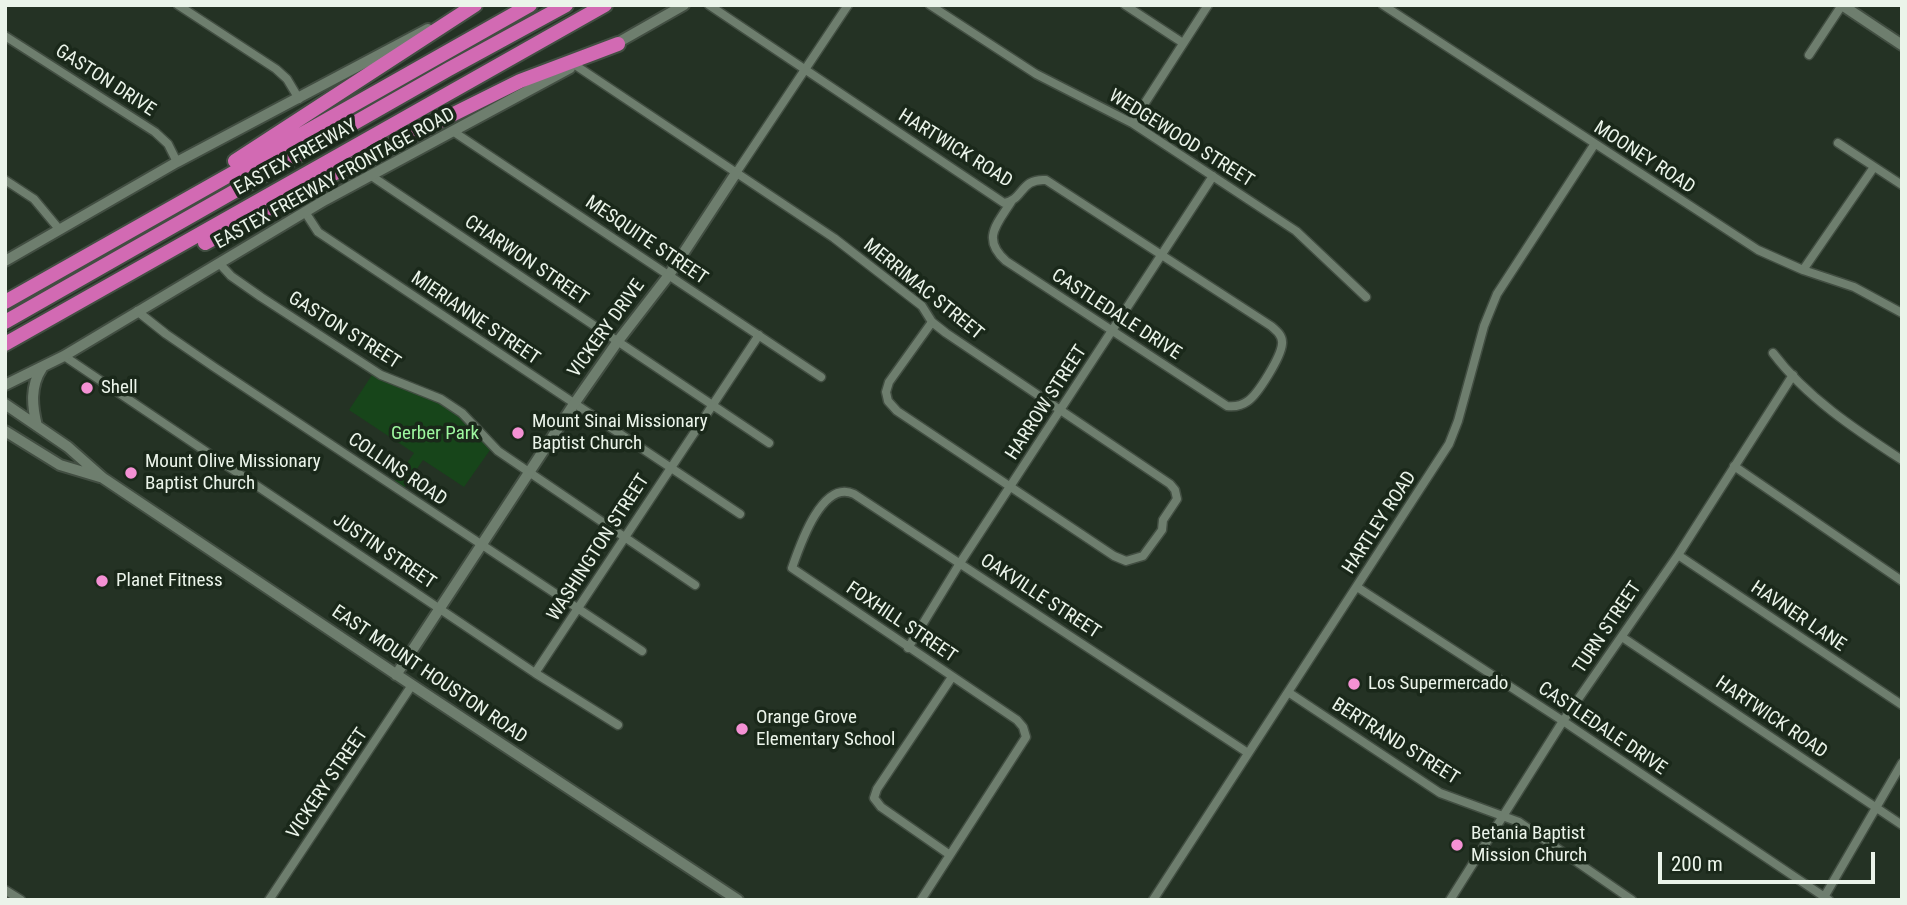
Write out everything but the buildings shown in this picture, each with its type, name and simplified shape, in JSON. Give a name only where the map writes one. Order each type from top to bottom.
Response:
[{"type":"highway","points":[[194,195],[221,170],[472,5]]},
{"type":"highway","name":"EASTEX FREEWAY","points":[[5,302],[530,5]]},
{"type":"highway","points":[[5,322],[566,5]]},
{"type":"highway","name":"EASTEX FREEWAY","points":[[5,344],[606,5]]},
{"type":"highway","points":[[167,253],[194,249],[307,187],[520,81],[618,44]]},
{"type":"street","points":[[178,5],[276,69],[287,79],[299,99]]},
{"type":"street","points":[[5,261],[177,162],[472,5]]},
{"type":"street","name":"EASTEX FREEWAY FRONTAGE ROAD","points":[[9,381],[64,356],[370,175],[618,44],[684,5]]},
{"type":"street","name":"HARTWICK ROAD","points":[[709,5],[1004,203],[1011,202],[1027,184],[1036,179],[1046,180],[1279,332],[1282,343],[1280,350],[1263,381]]},
{"type":"street","name":"VICKERY DRIVE","points":[[397,675],[574,404],[669,275],[848,5]]},
{"type":"street","name":"WEDGEWOOD STREET","points":[[930,5],[1036,74],[1132,123],[1296,231],[1366,297]]},
{"type":"street","points":[[1125,5],[1183,43]]},
{"type":"street","points":[[1132,123],[1208,5]]},
{"type":"street","points":[[1809,55],[1842,5],[1902,45]]},
{"type":"street","name":"MOONEY ROAD","points":[[1388,7],[1594,145],[1758,250],[1803,271],[1854,287],[1902,313]]},
{"type":"street","name":"GASTON DRIVE","points":[[5,36],[155,132],[168,144],[177,162]]},
{"type":"street","name":"MERRIMAC STREET","points":[[575,65],[834,238],[922,306],[932,322],[967,348],[1160,475],[1175,490],[1177,499],[1163,520],[1162,530],[1143,556],[1132,561],[1120,559],[1011,486]]},
{"type":"street","name":"MESQUITE STREET","points":[[454,132],[821,377]]},
{"type":"street","points":[[1838,143],[1902,185]]},
{"type":"street","name":"HARTLEY ROAD","points":[[1153,900],[1432,471],[1454,433],[1484,326],[1497,293],[1594,145]]},
{"type":"street","points":[[1803,271],[1874,166]]},
{"type":"street","name":"CHARWON STREET","points":[[370,175],[769,443]]},
{"type":"street","name":"HARROW STREET","points":[[908,648],[960,563],[1213,176]]},
{"type":"street","points":[[5,180],[34,199],[59,229]]},
{"type":"street","name":"CASTLEDALE DRIVE","points":[[1011,202],[994,230],[992,239],[997,253],[1057,296],[1227,405],[1235,407],[1245,403],[1251,399],[1263,381]]},
{"type":"street","name":"MIERIANNE STREET","points":[[305,212],[318,232],[740,514]]},
{"type":"street","name":"GASTON STREET","points":[[220,264],[261,297],[381,375],[441,399],[462,413],[498,451],[695,585]]},
{"type":"street","name":"COLLINS ROAD","points":[[137,311],[214,367],[642,651]]},
{"type":"street","points":[[932,322],[890,382],[886,392],[888,401],[897,411],[939,441],[1011,486]]},
{"type":"street","name":"WASHINGTON STREET","points":[[535,673],[759,335]]},
{"type":"street","points":[[1773,353],[1793,375],[1853,426],[1902,460]]},
{"type":"street","name":"JUSTIN STREET","points":[[64,356],[535,673],[618,725]]},
{"type":"street","points":[[37,426],[33,408],[34,391],[43,366]]},
{"type":"street","name":"TURN STREET","points":[[1450,900],[1563,722],[1678,555],[1793,375]]},
{"type":"street","name":"EAST MOUNT HOUSTON ROAD","points":[[5,404],[60,442],[103,478],[738,900]]},
{"type":"street","name":"EAST MOUNT HOUSTON ROAD","points":[[5,431],[60,466],[103,478]]},
{"type":"street","points":[[49,459],[60,442]]},
{"type":"street","points":[[1734,466],[1902,580]]},
{"type":"street","name":"OAKVILLE STREET","points":[[818,513],[830,496],[836,492],[848,491],[1248,753]]},
{"type":"street","name":"FOXHILL STREET","points":[[818,513],[802,537],[792,568],[1017,720],[1023,727],[1026,737],[1020,748],[950,855]]},
{"type":"street","name":"HAVNER LANE","points":[[1678,555],[1902,705]]},
{"type":"street","name":"CASTLEDALE DRIVE","points":[[1357,587],[1825,899]]},
{"type":"street","name":"HARTWICK ROAD","points":[[1622,637],[1902,825]]},
{"type":"street","points":[[921,900],[950,855],[881,807],[874,798],[877,789],[952,677]]},
{"type":"street","name":"VICKERY STREET","points":[[269,900],[412,685]]},
{"type":"street","name":"BERTRAND STREET","points":[[1288,692],[1440,793],[1518,822],[1632,900]]},
{"type":"street","points":[[1825,899],[1902,763]]},
{"type":"street","points":[[5,890],[21,900]]},
{"type":"green space","name":"Gerber Park","points":[[372,375],[446,407],[467,423],[490,450],[464,487],[423,460],[404,488],[394,482],[414,453],[349,410]]},
{"type":"place","name":"Shell","points":[[87,388]]},
{"type":"place","name":"Mount Sinai Missionary Baptist Church","points":[[518,433]]},
{"type":"place","name":"Mount Olive Missionary Baptist Church","points":[[131,473]]},
{"type":"place","name":"Planet Fitness","points":[[102,581]]},
{"type":"place","name":"Los Supermercado","points":[[1354,684]]},
{"type":"place","name":"Orange Grove Elementary School","points":[[742,729]]},
{"type":"place","name":"Betania Baptist Mission Church","points":[[1457,845]]}]
